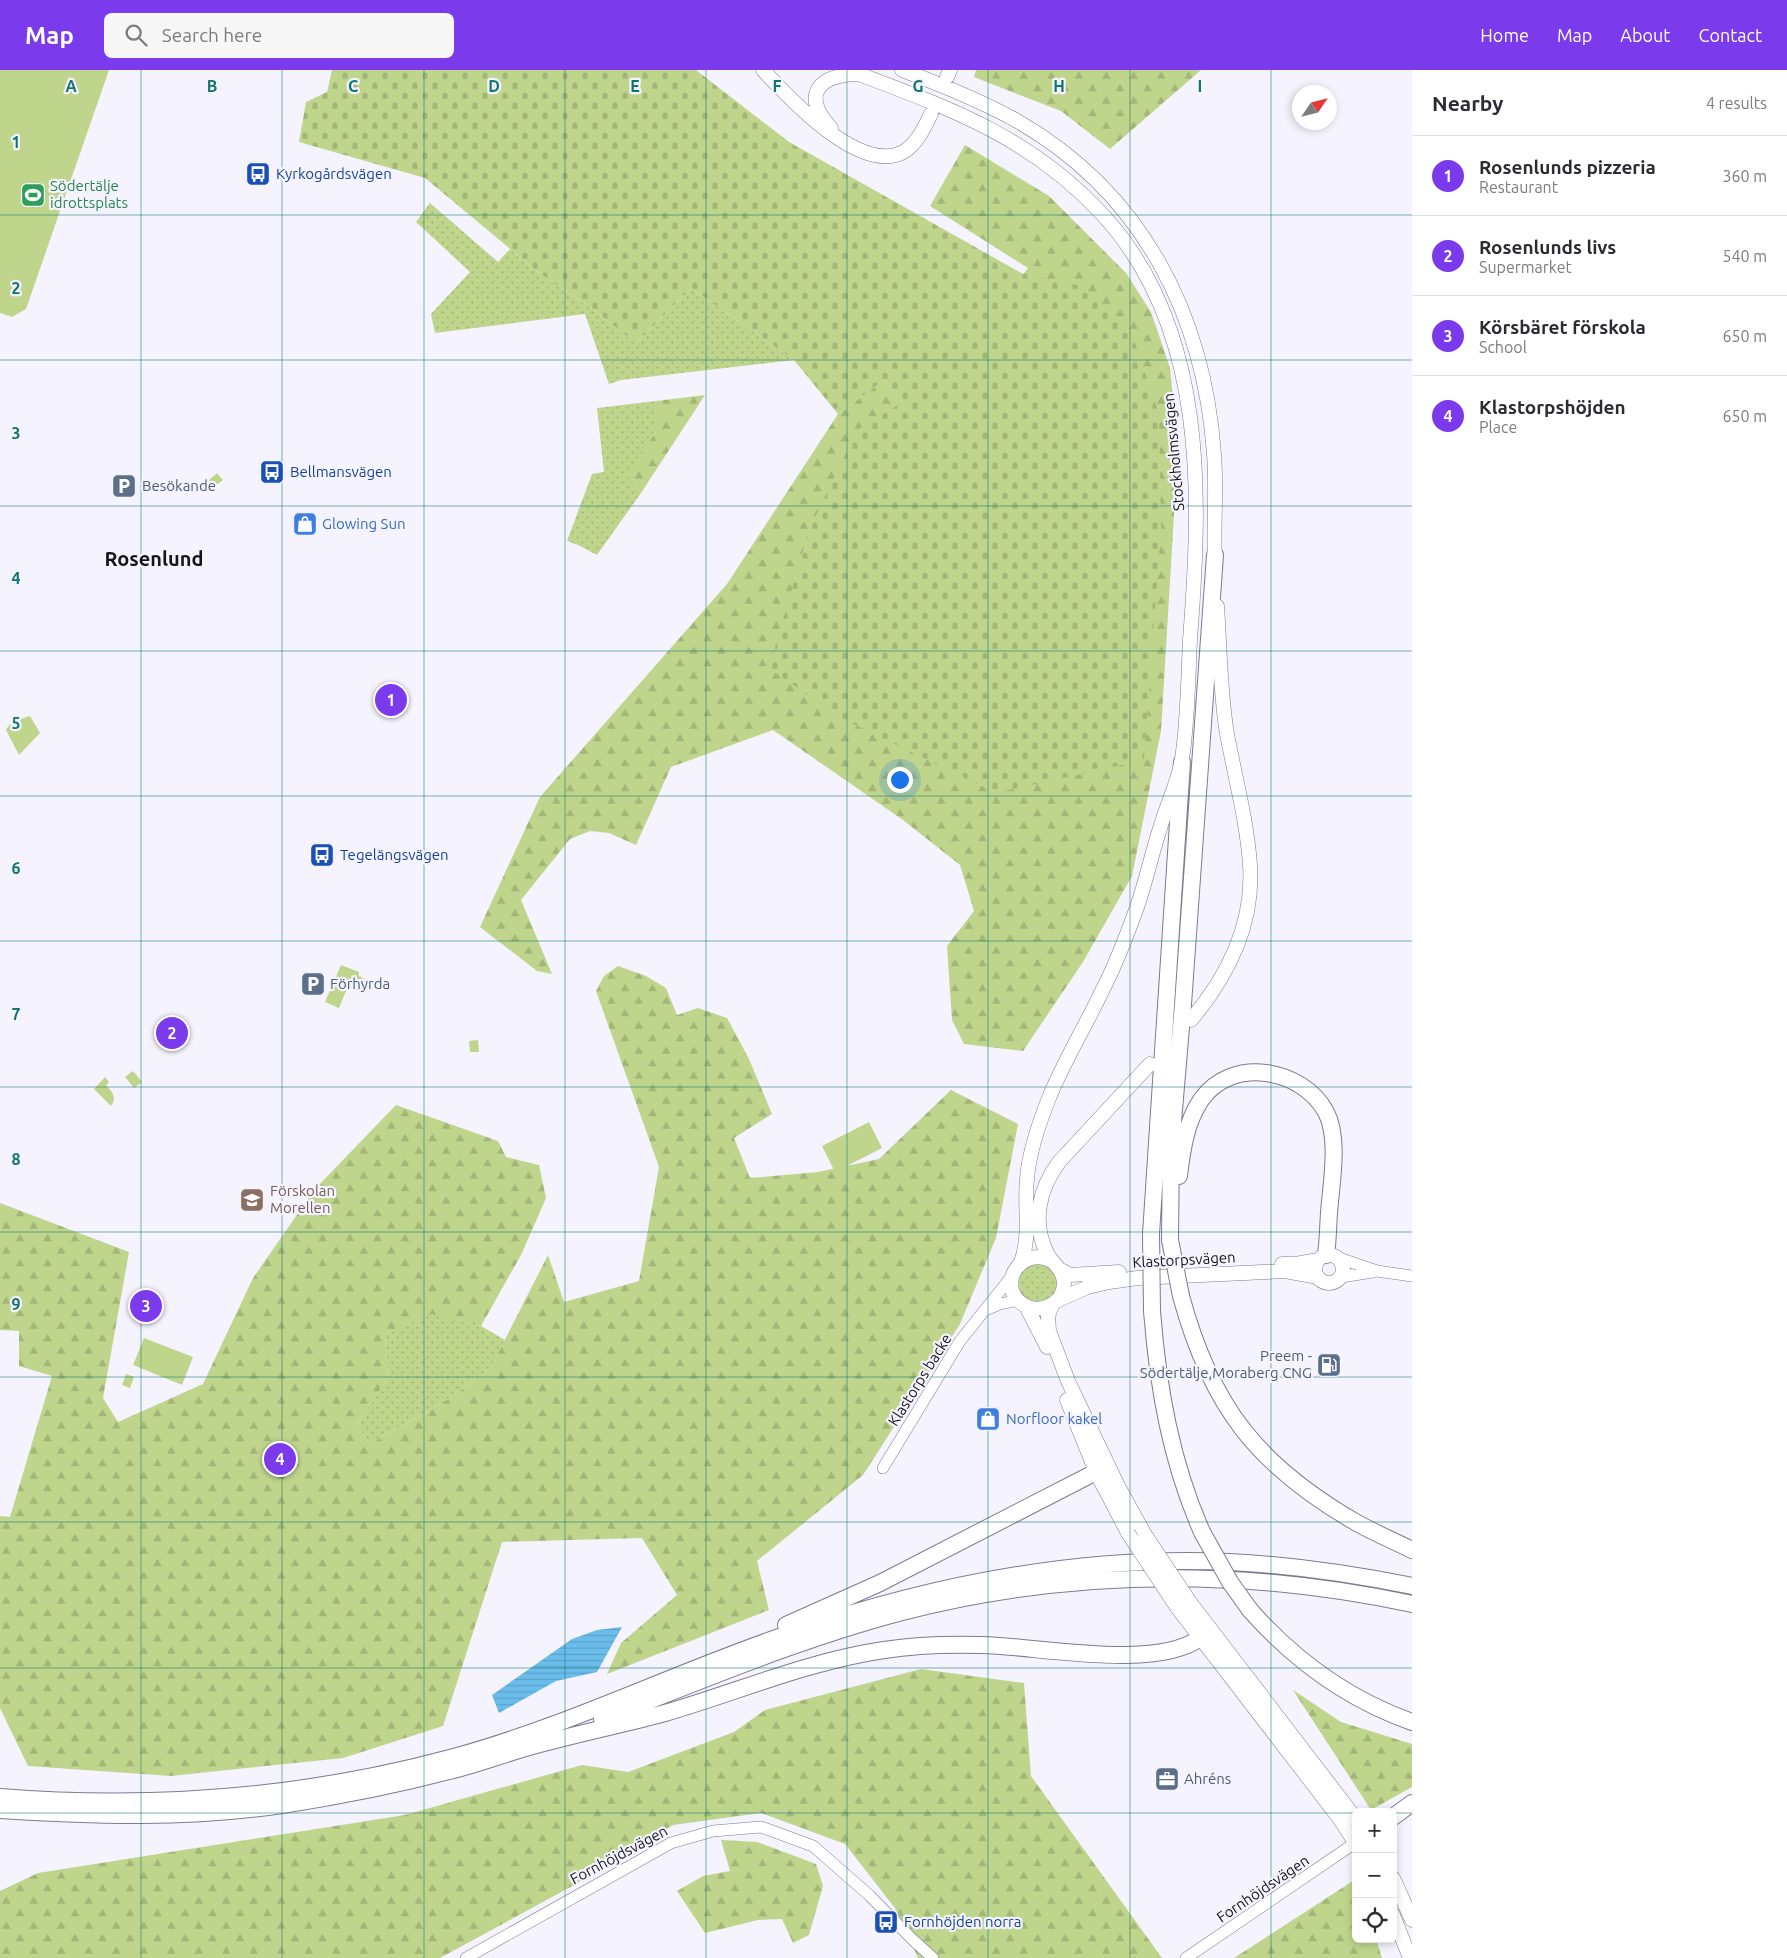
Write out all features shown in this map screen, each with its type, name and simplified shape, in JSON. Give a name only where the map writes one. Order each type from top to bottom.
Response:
[{"type":"highway","points":[[1215,555],[1171,1145],[1174,1266],[1194,1342],[1204,1367],[1233,1416],[1250,1439],[1270,1460],[1314,1496],[1359,1524],[1412,1550]]},
{"type":"highway","points":[[1182,762],[1151,1234],[1152,1311],[1155,1347],[1169,1435],[1180,1478],[1202,1532],[1230,1582],[1250,1610],[1284,1646],[1316,1673],[1365,1702],[1412,1722]]},
{"type":"highway","points":[[1174,1240],[1176,1196],[1185,1137],[1200,1100],[1209,1090],[1235,1076],[1250,1072],[1270,1073],[1288,1078],[1302,1085],[1316,1098],[1326,1112],[1331,1126],[1333,1147],[1328,1258]]},
{"type":"highway","points":[[662,1683],[777,1628],[880,1584],[1096,1472]]},
{"type":"highway","points":[[0,1797],[89,1802],[182,1801],[282,1791],[369,1776],[455,1757],[531,1732],[779,1637],[896,1600],[978,1581],[1030,1573],[1096,1566],[1188,1561],[1280,1566],[1366,1577],[1412,1586]]},
{"type":"highway","points":[[0,1810],[84,1816],[178,1815],[281,1805],[372,1789],[451,1771],[537,1744],[784,1649],[851,1627],[902,1612],[999,1592],[1095,1580],[1197,1577],[1278,1582],[1365,1594],[1412,1604]]},
{"type":"highway","points":[[537,1744],[665,1713],[824,1663],[881,1650],[983,1645],[1110,1655],[1148,1654],[1182,1647],[1200,1638]]},
{"type":"highway","points":[[1397,1814],[1412,1803]]},
{"type":"main road","points":[[763,70],[803,111],[842,140],[868,154],[890,157],[911,146],[923,131],[931,114]]},
{"type":"main road","points":[[902,70],[972,98],[1019,123],[1065,153],[1104,188],[1128,214],[1169,280],[1181,305],[1197,353],[1204,383],[1214,454],[1215,555],[1223,700],[1250,866],[1249,900],[1241,938],[1227,969],[1208,1000],[1191,1020]]},
{"type":"main road","points":[[842,140],[820,114],[817,106],[817,92],[824,81],[853,72]]},
{"type":"main road","name":"Stockholmsvägen","points":[[853,72],[952,110],[1001,134],[1040,160],[1081,193],[1118,232],[1155,294],[1179,357],[1190,420],[1197,508],[1196,556],[1182,762],[1124,942],[1104,988],[1050,1095],[1039,1125],[1027,1176],[1026,1243],[1021,1262]]},
{"type":"main road","points":[[1150,1064],[1059,1162],[1048,1176],[1042,1192],[1039,1222],[1044,1246],[1056,1266],[1063,1287],[1053,1303],[1048,1323],[1054,1347],[1116,1484],[1200,1638],[1352,1837]]},
{"type":"main road","points":[[1056,1266],[1044,1257],[1034,1257],[1021,1262],[1012,1276],[1012,1288],[1048,1348],[1096,1472],[1128,1533],[1182,1604],[1202,1619],[1352,1814]]},
{"type":"main road","points":[[1328,1258],[1343,1266],[1341,1277],[1328,1283],[1318,1277],[1316,1266],[1328,1258]]},
{"type":"main road","name":"Klastorpsvägen","points":[[1056,1266],[1070,1276],[1212,1265],[1296,1264],[1328,1258]]},
{"type":"main road","name":"Klastorpsvägen","points":[[1053,1303],[1088,1288],[1110,1282],[1138,1278],[1285,1271],[1318,1277]]},
{"type":"main road","points":[[1022,1303],[1040,1309],[1053,1303]]},
{"type":"main road","points":[[1096,1472],[1106,1476],[1116,1484]]},
{"type":"main road","points":[[1200,1638],[1203,1627],[1202,1619]]},
{"type":"main road","points":[[1397,1887],[1412,1920]]},
{"type":"main road","points":[[1397,1925],[1410,1958]]},
{"type":"street","name":"Klastorpsvägen","points":[[1328,1258],[1377,1271],[1412,1276]]},
{"type":"street","name":"Klastorpsvägen","points":[[1341,1277],[1377,1271]]},
{"type":"street","name":"Klastorps backe","points":[[883,1468],[960,1342],[1012,1276]]},
{"type":"street","points":[[986,1310],[1000,1304],[1022,1303]]},
{"type":"street","name":"Fornhöjdsvägen","points":[[466,1958],[671,1842],[713,1831],[761,1827],[813,1846],[869,1895],[912,1939],[934,1958]]},
{"type":"street","name":"Fornhöjdsvägen","points":[[1186,1958],[1352,1846]]},
{"type":"green space","name":"Södertälje idrottsplats","points":[[0,70],[109,70],[26,309],[12,317],[0,313]]},
{"type":"green space","points":[[332,70],[696,70],[789,142],[1023,274],[1082,286],[1131,331],[1159,414],[1161,528],[1144,760],[996,793],[839,717],[769,668],[809,530],[857,430],[903,402],[884,380],[838,414],[794,360],[691,288],[636,343],[591,308],[539,273],[425,178],[299,142],[306,102],[327,92]]},
{"type":"green space","points":[[976,70],[1201,70],[1110,149],[1061,111],[974,77]]},
{"type":"green space","points":[[965,145],[1049,196],[1126,273],[1151,312],[1170,368],[1178,449],[1161,731],[1132,876],[1083,962],[1023,1051],[964,1044],[952,1020],[947,946],[974,911],[960,865],[903,820],[773,730],[671,767],[636,845],[609,833],[590,831],[570,839],[521,900],[552,974],[537,971],[480,927],[540,797],[727,584],[838,414],[884,380],[903,402],[970,345],[1028,268],[930,206]]},
{"type":"green space","points":[[430,203],[498,262],[510,249],[539,273],[591,308],[636,343],[691,288],[794,360],[621,380],[609,384],[585,314],[435,333],[431,314],[470,272],[416,222]]},
{"type":"green space","points":[[705,395],[641,493],[626,475],[656,432],[656,401]]},
{"type":"green space","points":[[656,401],[656,432],[627,475],[641,493],[597,555],[567,541],[592,474],[604,472],[597,408]]},
{"type":"green space","points":[[217,473],[223,480],[214,487],[209,480]]},
{"type":"green space","points":[[30,716],[40,733],[19,755],[6,730],[13,722]]},
{"type":"green space","points":[[341,965],[359,972],[359,976],[369,982],[366,989],[356,985],[346,991],[339,1008],[325,1002]]},
{"type":"green space","points":[[618,966],[646,976],[666,988],[677,1015],[698,1008],[727,1018],[749,1059],[772,1114],[734,1138],[750,1178],[818,1172],[879,1159],[951,1090],[1018,1124],[996,1238],[960,1324],[863,1475],[757,1561],[769,1610],[607,1674],[621,1643],[677,1595],[642,1538],[502,1542],[443,1726],[343,1758],[171,1776],[28,1766],[0,1708],[0,1516],[10,1517],[52,1376],[19,1366],[19,1331],[0,1330],[0,1203],[129,1252],[103,1398],[118,1422],[203,1384],[253,1278],[315,1189],[396,1105],[498,1141],[506,1157],[539,1165],[546,1198],[521,1255],[481,1326],[432,1314],[385,1334],[388,1378],[356,1425],[370,1444],[447,1400],[490,1369],[548,1255],[564,1302],[639,1281],[659,1167],[596,991],[604,976]]},
{"type":"green space","points":[[478,1040],[479,1052],[470,1052],[469,1041]]},
{"type":"green space","points":[[133,1071],[142,1082],[134,1088],[125,1077]]},
{"type":"green space","points":[[105,1077],[109,1082],[106,1085],[114,1098],[111,1106],[94,1089]]},
{"type":"green space","points":[[869,1122],[882,1148],[835,1172],[822,1146]]},
{"type":"green space","points":[[1038,1264],[1052,1269],[1057,1283],[1052,1297],[1038,1302],[1024,1297],[1019,1283],[1024,1269]]},
{"type":"green space","points":[[432,1313],[481,1326],[505,1340],[490,1369],[447,1400],[370,1444],[356,1425],[388,1378],[385,1334]]},
{"type":"green space","points":[[144,1338],[193,1357],[182,1385],[133,1365]]},
{"type":"green space","points":[[126,1374],[134,1377],[130,1388],[122,1385]]},
{"type":"green space","points":[[921,1669],[1024,1683],[1031,1776],[1162,1958],[918,1958],[895,1908],[845,1844],[761,1813],[673,1825],[576,1884],[440,1958],[0,1958],[0,1891],[38,1873],[405,1815],[582,1765],[628,1772],[734,1732],[765,1710]]},
{"type":"green space","points":[[1293,1690],[1341,1722],[1412,1744],[1412,1787],[1375,1808],[1370,1808]]},
{"type":"green space","points":[[721,1840],[757,1842],[816,1864],[823,1886],[809,1935],[793,1943],[782,1919],[758,1920],[705,1933],[677,1891],[703,1876],[730,1871]]},
{"type":"green space","points":[[1352,1882],[1352,1943],[1377,1943],[1382,1958],[1234,1958]]},
{"type":"water","points":[[622,1627],[597,1672],[556,1681],[499,1713],[492,1695],[572,1639],[597,1630]]},
{"type":"place","name":"Kyrkogårdsvägen","points":[[258,174]]},
{"type":"place","name":"Södertälje idrottsplats","points":[[33,195]]},
{"type":"place","name":"Bellmansvägen","points":[[272,472]]},
{"type":"place","name":"Besökande","points":[[124,486]]},
{"type":"place","name":"Glowing Sun","points":[[305,524]]},
{"type":"place","name":"Rosenlunds pizzeria","points":[[391,700]]},
{"type":"place","name":"Tegelängsvägen","points":[[322,855]]},
{"type":"place","name":"Förhyrda","points":[[313,984]]},
{"type":"place","name":"Rosenlunds livs","points":[[172,1033]]},
{"type":"place","name":"Förskolan Morellen","points":[[252,1200]]},
{"type":"place","name":"Körsbäret förskola","points":[[146,1306]]},
{"type":"place","name":"Preem - Södertälje,Moraberg CNG","points":[[1329,1365]]},
{"type":"place","name":"Norfloor kakel","points":[[988,1419]]},
{"type":"place","name":"Klastorpshöjden","points":[[280,1459]]},
{"type":"place","name":"Ahréns","points":[[1167,1779]]},
{"type":"place","name":"Fornhöjden norra","points":[[886,1922]]},
{"type":"district","name":"Rosenlund","points":[[154,559]]}]
